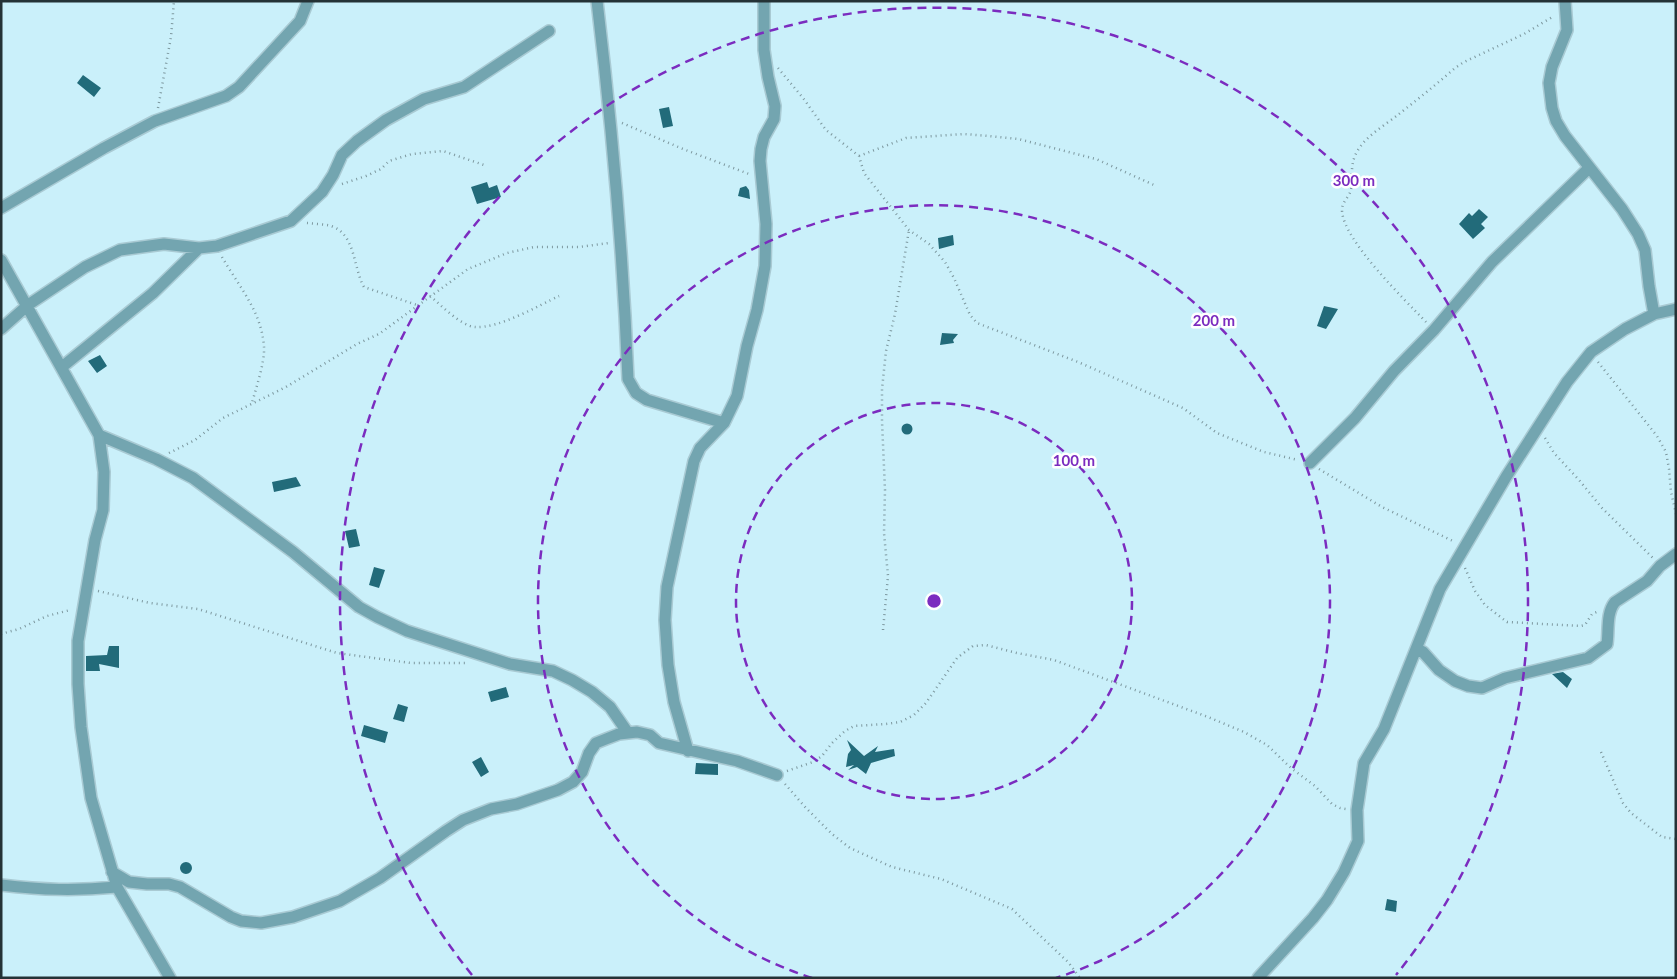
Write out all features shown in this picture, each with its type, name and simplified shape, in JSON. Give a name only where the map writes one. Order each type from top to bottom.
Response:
[{"type":"street","points":[[1,208],[104,148],[155,122],[226,96],[239,87],[300,21],[308,1]]},
{"type":"street","points":[[597,1],[610,117],[628,379],[636,393],[647,400],[724,422]]},
{"type":"street","points":[[688,751],[674,702],[668,665],[665,620],[667,587],[694,461],[700,448],[724,422],[737,396],[765,266],[766,224],[760,149],[774,119],[775,112],[765,55],[764,1]]},
{"type":"street","points":[[1566,4],[1567,30],[1552,67],[1549,83],[1550,97],[1556,121],[1565,136],[1622,209],[1638,234],[1645,250],[1654,314]]},
{"type":"street","points":[[1,329],[28,305],[85,267],[120,250],[164,244],[199,248],[217,246],[292,221],[322,192],[333,175],[342,155],[357,141],[386,120],[424,99],[464,87],[549,31]]},
{"type":"street","points":[[1310,463],[1356,418],[1394,372],[1434,330],[1492,262],[1548,210],[1589,168]]},
{"type":"street","points":[[62,367],[153,293],[199,248]]},
{"type":"street","points":[[1,260],[28,305],[99,435],[104,472],[103,510],[95,540],[78,641],[81,727],[91,798],[117,887],[170,978]]},
{"type":"street","points":[[1258,978],[1327,900],[1344,872],[1358,841],[1357,810],[1364,763],[1384,729],[1440,590],[1538,426],[1567,382],[1591,352],[1625,329],[1654,314],[1676,309]]},
{"type":"street","points":[[99,435],[156,459],[193,478],[293,552],[359,606],[377,617],[417,634],[510,664],[552,671],[572,680],[592,692],[610,707],[628,733]]},
{"type":"street","points":[[1416,649],[1423,652],[1439,670],[1455,681],[1468,686],[1482,688],[1505,678],[1588,658],[1607,644],[1608,619],[1611,606],[1647,581],[1660,566],[1676,554]]},
{"type":"street","points":[[112,872],[128,882],[168,884],[180,887],[231,917],[241,921],[262,924],[293,917],[340,901],[380,878],[463,820],[490,809],[517,804],[558,790],[573,782],[582,772],[589,753],[596,743],[620,734],[637,732],[650,735],[659,743],[736,761],[777,775]]},
{"type":"street","points":[[1,885],[42,890],[82,890],[117,887]]},
{"type":"path","points":[[155,122],[171,37],[174,1]]},
{"type":"path","points":[[1434,330],[1383,277],[1364,254],[1349,229],[1342,212],[1342,206],[1350,194],[1352,166],[1356,154],[1372,136],[1455,68],[1524,34],[1551,18],[1566,4]]},
{"type":"path","points":[[765,55],[782,72],[826,130],[858,156],[864,172],[909,230],[929,244],[945,262],[970,316],[977,323],[1078,362],[1183,408],[1217,432],[1264,452],[1310,463],[1382,507],[1462,551],[1475,591],[1485,606],[1506,622],[1581,626],[1585,625],[1592,614],[1596,612],[1610,612]]},
{"type":"path","points":[[610,117],[683,150],[763,179]]},
{"type":"path","points":[[858,156],[906,138],[964,134],[989,136],[1018,139],[1103,162],[1154,185]]},
{"type":"path","points":[[322,192],[366,176],[381,169],[390,161],[412,154],[443,151],[484,164]]},
{"type":"path","points":[[292,221],[331,226],[340,230],[350,244],[359,279],[364,288],[417,305]]},
{"type":"path","points":[[883,630],[888,576],[884,533],[885,490],[882,390],[886,351],[895,314],[909,230]]},
{"type":"path","points":[[156,459],[195,440],[223,418],[286,387],[357,344],[379,334],[468,269],[507,253],[534,247],[579,247],[620,242]]},
{"type":"path","points":[[217,246],[254,309],[262,331],[264,348],[252,403]]},
{"type":"path","points":[[430,296],[453,316],[475,327],[506,321],[559,296]]},
{"type":"path","points":[[1591,352],[1657,436],[1666,452],[1676,514]]},
{"type":"path","points":[[1538,426],[1554,454],[1602,508],[1660,566]]},
{"type":"path","points":[[87,588],[150,603],[198,609],[336,653],[411,663],[470,663]]},
{"type":"path","points":[[1,634],[19,629],[47,616],[84,607]]},
{"type":"path","points":[[1080,978],[1069,963],[1012,909],[940,879],[892,868],[850,848],[832,834],[813,815],[777,775],[813,762],[822,756],[845,731],[854,726],[900,722],[914,715],[926,703],[957,658],[973,646],[986,645],[1054,660],[1208,716],[1244,732],[1267,745],[1291,768],[1315,786],[1332,804],[1340,808],[1357,810]]},
{"type":"path","points":[[1601,752],[1623,803],[1631,813],[1662,838],[1676,839]]},
{"type":"building","points":[[83,75],[101,88],[94,97],[77,83]]},
{"type":"building","points":[[669,107],[673,126],[663,128],[659,109]]},
{"type":"building","points":[[487,182],[489,188],[497,185],[501,197],[477,204],[471,187]]},
{"type":"building","points":[[746,186],[749,190],[750,199],[738,196],[740,188]]},
{"type":"building","points":[[1479,209],[1488,217],[1481,224],[1485,228],[1473,239],[1459,224],[1469,213],[1472,216]]},
{"type":"building","points":[[953,235],[954,245],[939,249],[938,238]]},
{"type":"building","points":[[1324,306],[1338,309],[1326,329],[1317,326]]},
{"type":"building","points":[[942,333],[958,334],[953,340],[954,343],[940,345]]},
{"type":"building","points":[[100,355],[107,366],[97,373],[88,361]]},
{"type":"building","points":[[907,423],[913,429],[907,435],[901,429]]},
{"type":"building","points":[[296,477],[301,486],[274,492],[272,482]]},
{"type":"building","points":[[356,529],[360,546],[349,548],[345,531]]},
{"type":"building","points":[[374,567],[385,570],[379,588],[369,585]]},
{"type":"building","points":[[109,646],[119,646],[119,668],[99,664],[100,671],[86,671],[86,656],[107,655]]},
{"type":"building","points":[[1563,672],[1572,679],[1567,688],[1552,674]]},
{"type":"building","points":[[506,687],[509,697],[491,702],[488,692]]},
{"type":"building","points":[[398,704],[408,707],[404,722],[393,719]]},
{"type":"building","points":[[364,725],[388,732],[385,743],[361,736]]},
{"type":"building","points":[[847,740],[864,756],[878,746],[875,752],[894,749],[895,756],[871,763],[866,774],[857,767],[848,770],[854,765],[846,767],[848,754],[851,750]]},
{"type":"building","points":[[481,757],[489,772],[481,777],[472,762]]},
{"type":"building","points":[[696,763],[718,764],[718,775],[695,774]]},
{"type":"building","points":[[186,862],[192,868],[186,874],[180,868]]},
{"type":"building","points":[[1387,899],[1397,901],[1396,912],[1385,910]]}]
